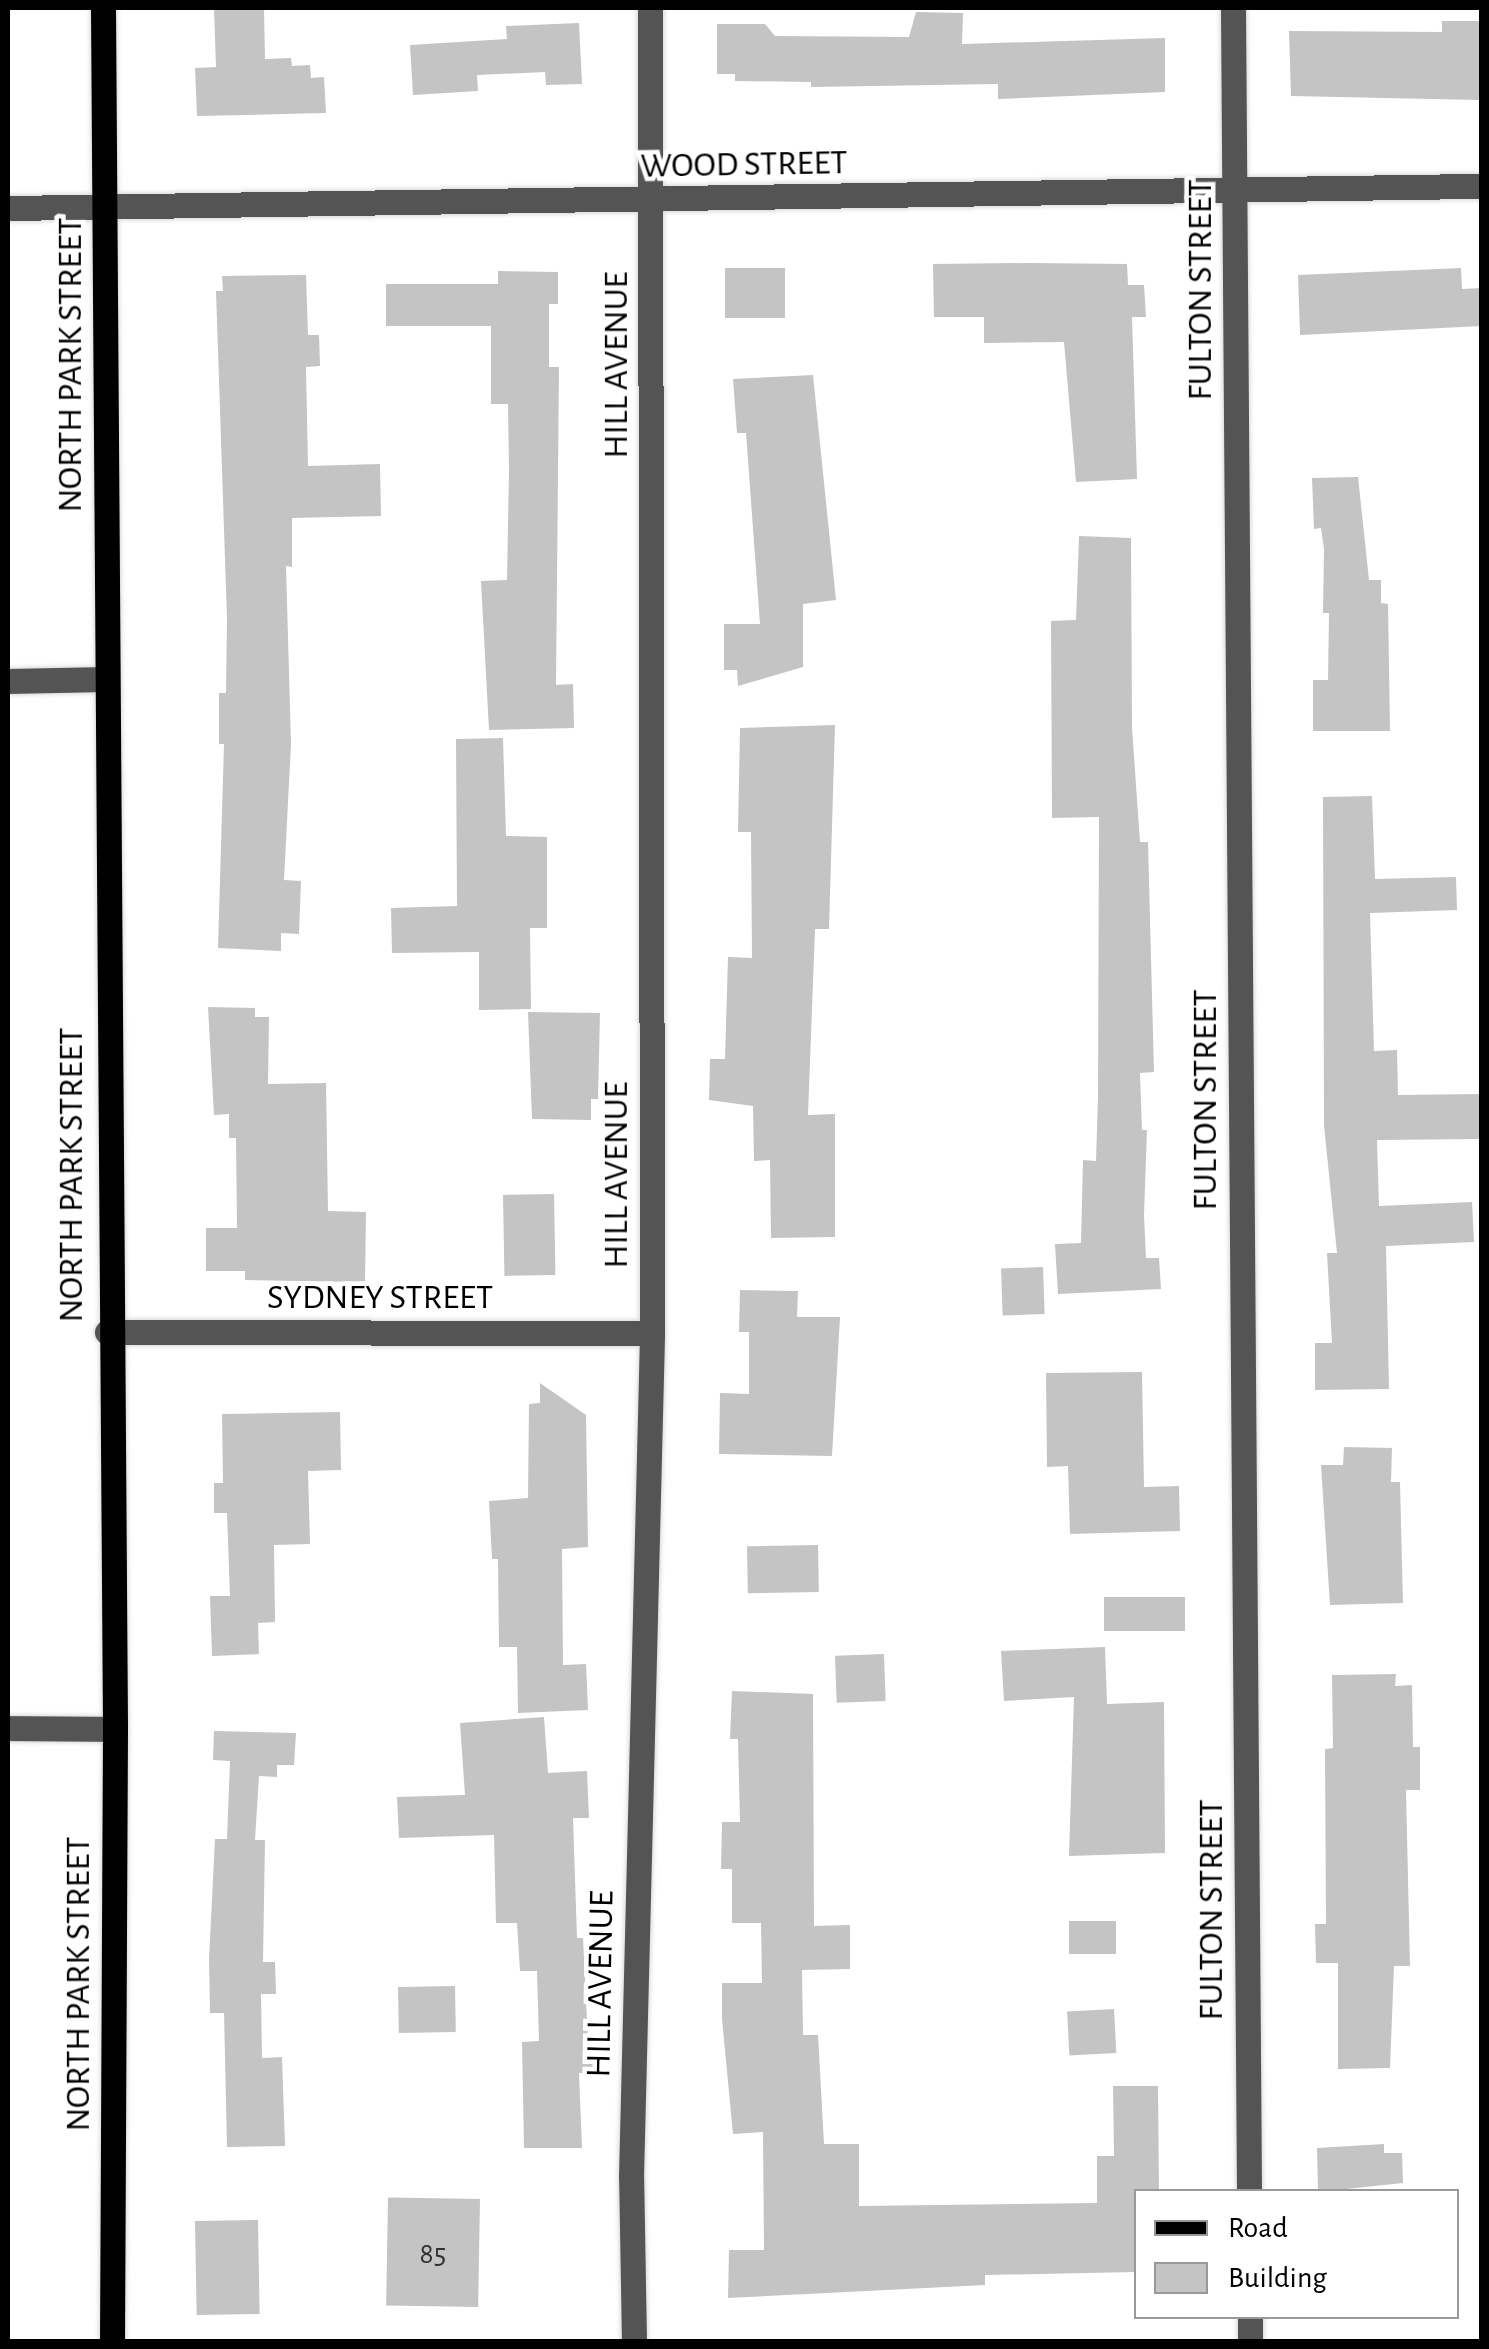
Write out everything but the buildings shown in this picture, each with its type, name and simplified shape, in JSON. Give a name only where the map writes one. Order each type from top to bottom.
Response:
[{"type":"main road","name":"NORTH PARK STREET","points":[[103,8],[108,1332],[115,1729],[112,2342]]},
{"type":"street","name":"HILL AVENUE","points":[[634,2342],[631,2178],[652,1333],[650,8]]},
{"type":"street","name":"FULTON STREET","points":[[1233,8],[1249,2189]]},
{"type":"street","name":"WOOD STREET","points":[[8,208],[652,202],[1482,186]]},
{"type":"street","points":[[8,681],[107,679]]},
{"type":"street","name":"SYDNEY STREET","points":[[108,1332],[652,1333]]},
{"type":"street","points":[[8,1728],[115,1729]]}]
